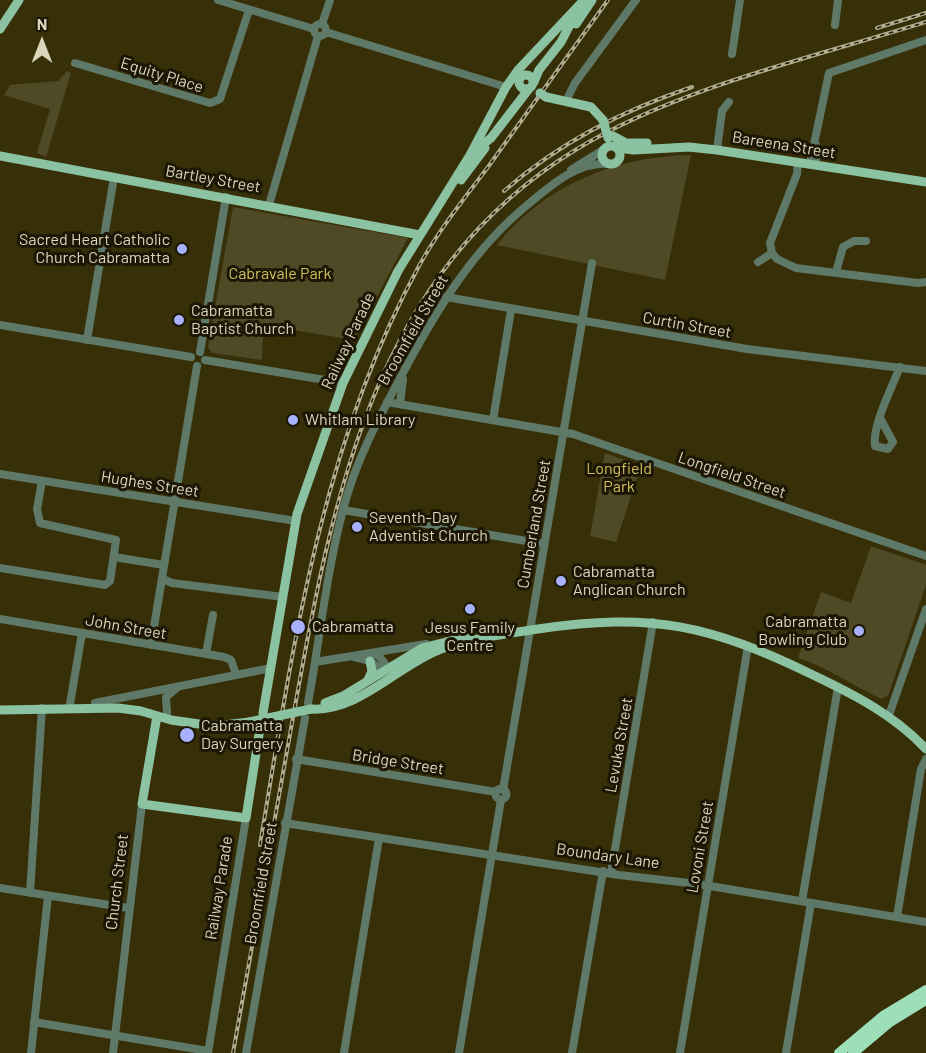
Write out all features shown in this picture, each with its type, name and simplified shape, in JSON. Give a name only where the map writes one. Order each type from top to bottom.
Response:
[{"type":"highway","points":[[839,1053],[882,1016],[926,990]]},
{"type":"highway","points":[[853,1053],[890,1022],[926,1000]]},
{"type":"main road","points":[[1,26],[19,0]]},
{"type":"main road","points":[[561,42],[583,0]]},
{"type":"main road","name":"Railway Parade","points":[[263,712],[296,521],[344,383],[370,324],[420,235],[471,155],[506,87],[583,0]]},
{"type":"main road","points":[[551,35],[572,20],[591,0]]},
{"type":"main road","points":[[471,155],[491,138],[531,86],[591,0]]},
{"type":"main road","points":[[513,108],[521,79],[543,66]]},
{"type":"main road","points":[[521,79],[531,76],[531,86]]},
{"type":"main road","points":[[531,86],[546,97],[574,102],[595,114],[608,132],[620,155],[614,162],[602,158],[608,132]]},
{"type":"main road","points":[[546,97],[574,102]]},
{"type":"main road","points":[[608,132],[628,143],[659,142],[693,147]]},
{"type":"main road","name":"Railway Parade","points":[[440,204],[460,182],[491,138]]},
{"type":"main road","name":"Bareena Street","points":[[604,149],[693,147],[926,182]]},
{"type":"main road","name":"Bareena Street","points":[[614,162],[636,150]]},
{"type":"main road","name":"Bartley Street","points":[[0,156],[420,235]]},
{"type":"main road","points":[[322,707],[368,680],[438,650],[488,637],[602,620],[653,622],[696,628],[748,646],[838,687],[890,715],[926,749]]},
{"type":"main road","points":[[42,708],[70,704],[126,703],[182,720],[212,725],[249,722],[309,706],[322,707],[353,699],[431,644],[483,634],[488,637]]},
{"type":"main road","points":[[368,680],[372,671],[370,657]]},
{"type":"main road","points":[[0,710],[118,708],[162,714]]},
{"type":"main road","name":"Church Street","points":[[142,804],[162,714]]},
{"type":"main road","name":"Railway Parade","points":[[246,818],[261,728]]},
{"type":"main road","points":[[142,804],[246,818]]},
{"type":"street","points":[[218,0],[506,87]]},
{"type":"street","points":[[268,205],[330,0]]},
{"type":"street","points":[[574,102],[573,86],[636,0]]},
{"type":"street","points":[[732,54],[740,0]]},
{"type":"street","points":[[835,25],[838,0]]},
{"type":"street","name":"Equity Place","points":[[75,63],[210,103],[220,99],[249,10]]},
{"type":"street","points":[[813,164],[829,73],[926,40]]},
{"type":"street","points":[[717,150],[722,111],[729,102]]},
{"type":"street","points":[[559,180],[604,149]]},
{"type":"street","points":[[559,180],[592,165],[614,162]]},
{"type":"street","points":[[796,162],[791,184],[770,243],[772,253],[777,259],[796,268],[918,283],[926,282]]},
{"type":"street","points":[[87,339],[114,177]]},
{"type":"street","name":"Broomfield Street","points":[[309,706],[329,569],[343,510],[365,443],[446,297],[487,242],[514,215],[559,180]]},
{"type":"street","points":[[205,360],[200,352],[225,197]]},
{"type":"street","points":[[836,272],[843,247],[854,241],[866,241]]},
{"type":"street","points":[[759,262],[772,253]]},
{"type":"street","name":"Cumberland Street","points":[[459,1053],[500,794],[592,262]]},
{"type":"street","name":"Curtin Street","points":[[446,297],[747,349],[926,371]]},
{"type":"street","points":[[493,420],[512,310]]},
{"type":"street","points":[[0,325],[192,357],[200,352]]},
{"type":"street","points":[[192,357],[193,363],[197,366]]},
{"type":"street","points":[[151,645],[197,366],[205,360],[344,383]]},
{"type":"street","points":[[880,418],[900,367]]},
{"type":"street","points":[[400,404],[405,369]]},
{"type":"street","name":"Longfield Street","points":[[387,402],[563,432],[926,556]]},
{"type":"street","name":"Hughes Street","points":[[0,474],[296,521]]},
{"type":"street","points":[[0,568],[105,585],[111,579],[117,542],[115,538],[43,525],[38,520],[37,509],[42,481]]},
{"type":"street","points":[[343,510],[544,544]]},
{"type":"street","points":[[114,557],[165,565]]},
{"type":"street","points":[[163,579],[172,583],[283,597]]},
{"type":"street","points":[[890,715],[926,609]]},
{"type":"street","points":[[206,654],[213,615]]},
{"type":"street","name":"John Street","points":[[0,619],[206,654],[231,660],[236,674]]},
{"type":"street","name":"Levuka Street","points":[[572,1053],[653,622]]},
{"type":"street","points":[[70,704],[82,633]]},
{"type":"street","points":[[315,662],[370,657],[431,644]]},
{"type":"street","name":"Lovoni Street","points":[[680,1053],[748,646]]},
{"type":"street","points":[[370,657],[388,673]]},
{"type":"street","points":[[95,703],[271,668]]},
{"type":"street","points":[[162,714],[166,697],[179,687]]},
{"type":"street","points":[[802,901],[838,687]]},
{"type":"street","points":[[30,893],[42,708]]},
{"type":"street","name":"Broomfield Street","points":[[246,1053],[305,718]]},
{"type":"street","name":"Bridge Street","points":[[296,759],[500,794]]},
{"type":"street","points":[[897,917],[921,770],[926,759]]},
{"type":"street","name":"Church Street","points":[[113,1053],[142,804]]},
{"type":"street","name":"Railway Parade","points":[[208,1052],[246,818]]},
{"type":"street","name":"Boundary Lane","points":[[285,823],[707,886],[926,922]]},
{"type":"street","points":[[344,1053],[379,838]]},
{"type":"street","points":[[0,888],[129,908]]},
{"type":"street","points":[[31,1053],[48,896]]},
{"type":"street","points":[[786,1053],[811,903]]},
{"type":"street","points":[[34,1022],[115,1034],[208,1052]]},
{"type":"green space","points":[[67,71],[71,73],[46,157],[37,153],[50,109],[4,95],[10,85],[58,81]]},
{"type":"green space","points":[[691,155],[665,280],[497,245],[537,206],[560,190],[584,178],[636,161]]},
{"type":"green space","name":"Cabravale Park","points":[[233,207],[408,238],[354,340],[294,330],[263,336],[262,360],[212,353],[208,347]]},
{"type":"green space","name":"Longfield Park","points":[[605,453],[641,466],[616,542],[590,536]]},
{"type":"green space","name":"Cabramatta Bowling Club","points":[[871,546],[926,565],[926,585],[888,696],[881,699],[829,671],[798,658],[821,592],[851,603]]},
{"type":"railway","points":[[260,845],[285,696],[315,548],[334,476],[357,404],[385,334],[434,240],[608,0]]},
{"type":"railway","points":[[877,28],[926,13]]},
{"type":"railway","points":[[233,1053],[305,651],[322,567],[343,485],[370,406],[404,332],[449,263],[506,202],[577,149],[616,127],[702,91],[793,61],[926,22]]},
{"type":"railway","points":[[504,191],[547,157],[593,130],[641,106],[692,87]]},
{"type":"place","name":"Sacred Heart Catholic Church Cabramatta","points":[[182,249]]},
{"type":"place","name":"Cabramatta Baptist Church","points":[[179,320]]},
{"type":"place","name":"Whitlam Library","points":[[293,420]]},
{"type":"place","name":"Seventh-Day Adventist Church","points":[[357,527]]},
{"type":"place","name":"Cabramatta Anglican Church","points":[[561,581]]},
{"type":"place","name":"Jesus Family Centre","points":[[470,609]]},
{"type":"place","name":"Cabramatta","points":[[298,627]]},
{"type":"place","name":"Cabramatta Bowling Club","points":[[859,631]]},
{"type":"place","name":"Cabramatta Day Surgery","points":[[187,735]]}]
